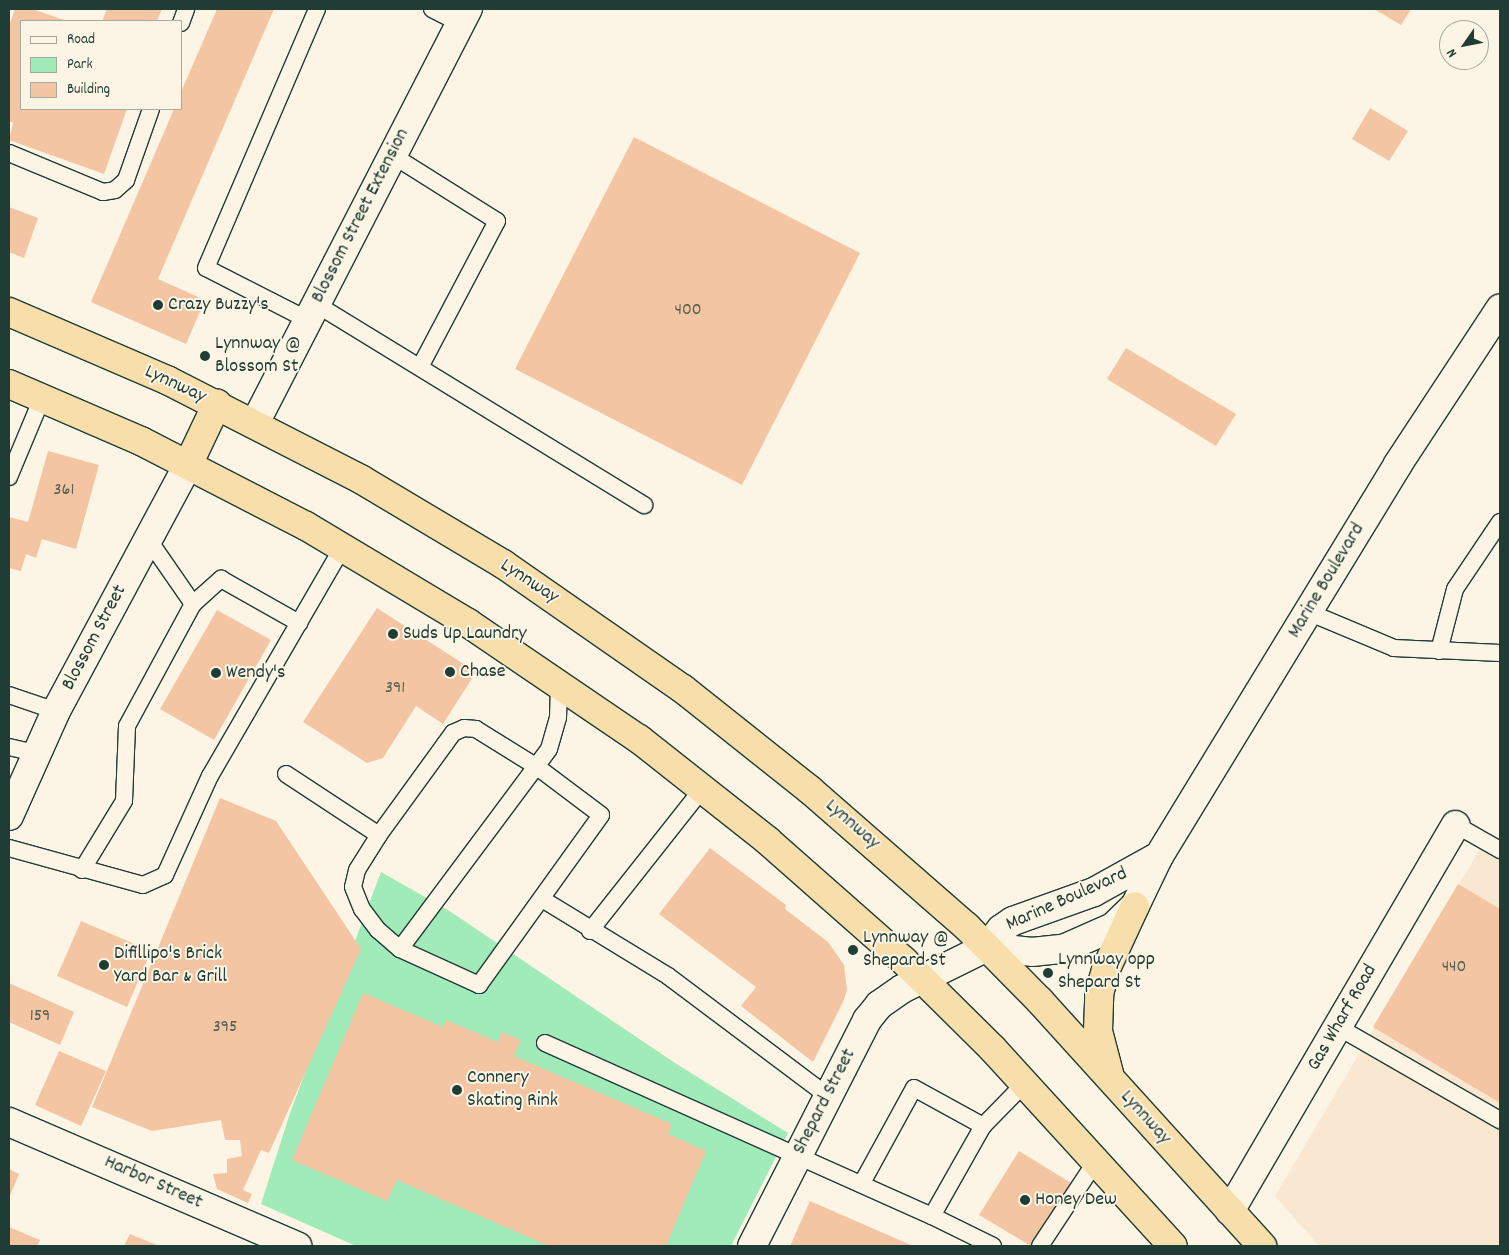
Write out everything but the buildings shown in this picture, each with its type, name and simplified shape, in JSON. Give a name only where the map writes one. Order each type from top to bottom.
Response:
[{"type":"highway","name":"Lynnway","points":[[9,312],[216,404],[256,424],[458,537],[640,657],[769,755],[923,887],[987,947],[1262,1246]]},
{"type":"highway","points":[[9,384],[188,465],[343,547],[424,594],[559,682],[704,788],[798,867],[923,979],[1025,1083],[1172,1246]]},
{"type":"highway","points":[[188,465],[216,404]]},
{"type":"highway","points":[[1112,1082],[1100,1045],[1097,1007],[1102,982],[1135,906]]},
{"type":"street","name":"Blossom Street Extension","points":[[256,424],[464,16]]},
{"type":"street","name":"Marine Boulevard","points":[[987,947],[1032,952],[1063,949],[1113,927],[1135,906],[1159,856],[1398,464],[1500,308]]},
{"type":"street","name":"Blossom Street","points":[[9,816],[56,712],[188,465]]},
{"type":"street","name":"Gas Wharf Road","points":[[1230,1211],[1456,825]]},
{"type":"street","name":"Marine Boulevard","points":[[987,947],[1001,929],[1013,920],[1094,892],[1159,856]]},
{"type":"street","points":[[923,979],[987,947]]},
{"type":"street","name":"Shepard Street","points":[[752,1246],[874,1010],[892,995],[923,979]]},
{"type":"street","name":"Harbor Street","points":[[9,1122],[298,1246]]},
{"type":"lane","points":[[317,9],[206,268],[312,312],[420,367],[644,504]]},
{"type":"lane","points":[[432,9],[464,16]]},
{"type":"lane","points":[[9,153],[104,192],[115,190],[126,180],[151,110]]},
{"type":"lane","points":[[392,155],[497,221],[420,367]]},
{"type":"lane","points":[[9,477],[42,398]]},
{"type":"lane","points":[[1439,652],[1455,589],[1500,522]]},
{"type":"lane","points":[[148,539],[193,604]]},
{"type":"lane","points":[[9,848],[82,870],[144,885],[164,875],[210,776],[343,547]]},
{"type":"lane","points":[[82,870],[124,801],[127,726],[193,604],[221,578],[299,623]]},
{"type":"lane","points":[[1308,612],[1394,648],[1439,652],[1500,653]]},
{"type":"lane","points":[[400,949],[537,767],[555,734],[559,682]]},
{"type":"lane","points":[[9,695],[56,712]]},
{"type":"lane","points":[[464,728],[476,729],[537,767],[601,815],[542,899],[478,984],[400,949],[378,930],[362,909],[353,887],[357,870],[379,835],[453,733],[464,728]]},
{"type":"lane","points":[[9,747],[36,753]]},
{"type":"lane","points":[[286,774],[379,835]]},
{"type":"lane","points":[[590,931],[704,788]]},
{"type":"lane","points":[[1456,825],[1500,850]]},
{"type":"lane","points":[[542,899],[590,931],[668,976],[828,1096]]},
{"type":"lane","points":[[1338,1026],[1500,1120]]},
{"type":"lane","points":[[545,1043],[799,1154],[993,1246]]},
{"type":"lane","points":[[932,1216],[983,1126],[1025,1083]]},
{"type":"lane","points":[[862,1183],[914,1088],[983,1126]]},
{"type":"lane","points":[[1040,1246],[1096,1162]]},
{"type":"shaded area","points":[[1480,849],[1500,861],[1500,1246],[1319,1246],[1275,1196]]},
{"type":"green space","points":[[381,872],[448,910],[675,1063],[788,1133],[731,1246],[356,1246],[261,1204],[290,1113]]},
{"type":"place","name":"Crazy Buzzy's","points":[[158,305]]},
{"type":"place","name":"Lynnway @ Blossom St","points":[[205,356]]},
{"type":"place","name":"Suds Up Laundry","points":[[393,634]]},
{"type":"place","name":"Chase","points":[[450,672]]},
{"type":"place","name":"Wendy's","points":[[216,673]]},
{"type":"place","name":"Lynnway @ Shepard St","points":[[853,950]]},
{"type":"place","name":"Difillipo's Brick Yard Bar & Grill","points":[[104,965]]},
{"type":"place","name":"Lynnway opp Shepard St","points":[[1048,973]]},
{"type":"place","name":"Connery Skating Rink","points":[[457,1090]]},
{"type":"place","name":"Honey Dew","points":[[1025,1200]]}]
